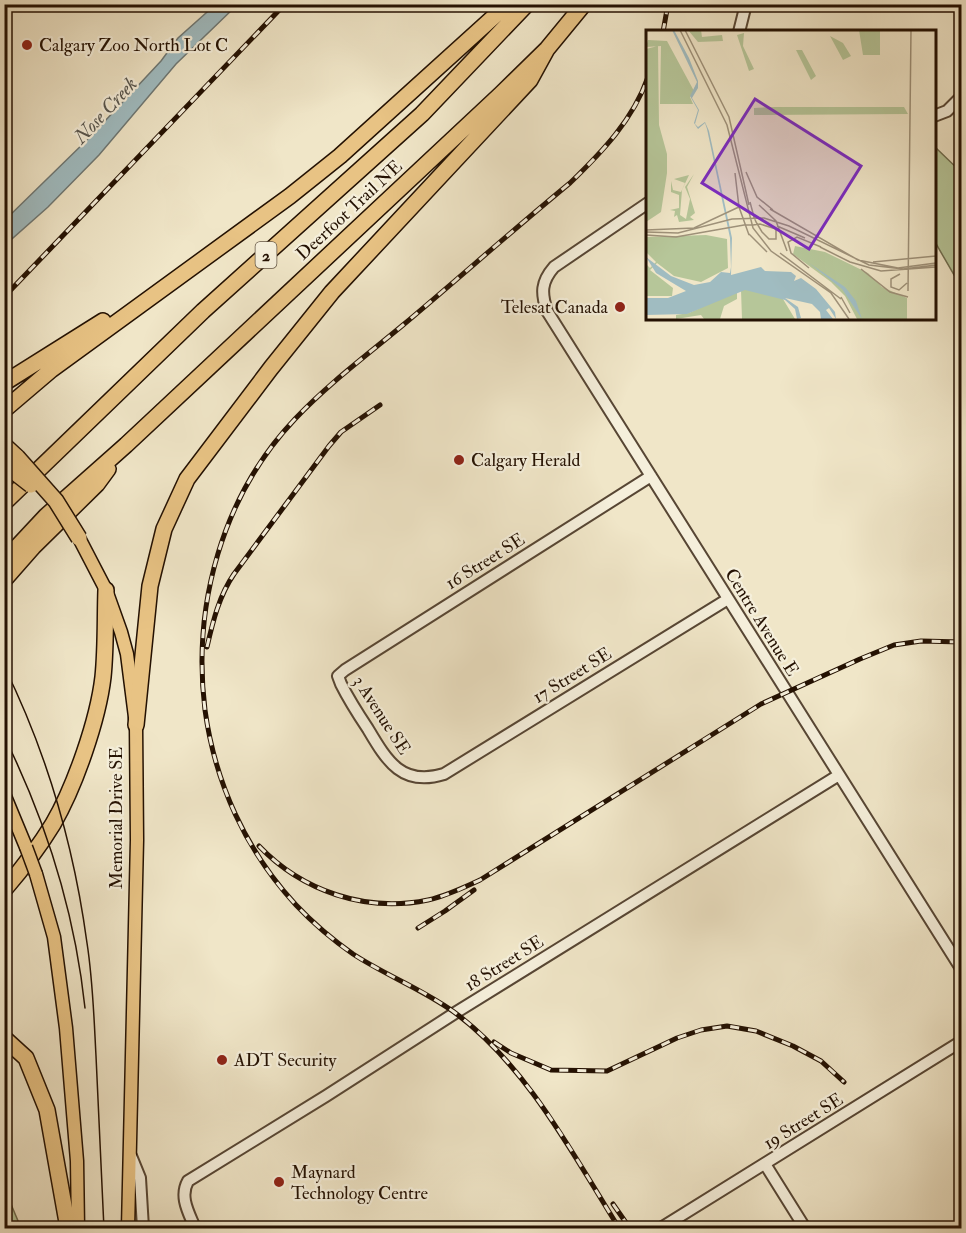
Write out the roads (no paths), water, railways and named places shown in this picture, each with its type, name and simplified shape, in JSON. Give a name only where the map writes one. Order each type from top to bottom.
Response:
[{"type":"highway","points":[[4,410],[51,370],[290,196],[340,156],[508,4]]},
{"type":"highway","name":"Deerfoot Trail NE","points":[[4,503],[203,311],[422,114],[526,4]]},
{"type":"highway","name":"Deerfoot Trail NE","points":[[4,561],[46,516],[126,445],[547,49],[584,4]]},
{"type":"highway","points":[[136,726],[150,586],[164,529],[187,479],[332,292],[530,81],[547,49]]},
{"type":"highway","points":[[4,382],[222,244]]},
{"type":"highway","name":"Memorial Drive SE","points":[[4,445],[11,461],[56,501],[79,538]]},
{"type":"highway","points":[[4,580],[33,547],[96,484],[126,445]]},
{"type":"highway","points":[[4,890],[39,846],[57,816],[90,732],[103,677],[106,590]]},
{"type":"highway","points":[[4,1038],[26,1058],[47,1110],[68,1228]]},
{"type":"main road","name":"Memorial Drive SE","points":[[79,538],[106,590],[127,654],[136,726],[137,840],[128,1228]]},
{"type":"main road","points":[[4,794],[36,874],[54,937],[66,1028],[77,1161],[78,1228]]},
{"type":"street","points":[[740,30],[746,4]]},
{"type":"street","points":[[936,115],[947,111],[962,96]]},
{"type":"street","name":"Centre Avenue E","points":[[646,204],[554,267],[546,276],[542,289],[548,311],[962,970]]},
{"type":"street","name":"16 Street SE","points":[[338,676],[353,664],[651,476]]},
{"type":"street","name":"17 Street SE","points":[[434,777],[453,770],[728,599]]},
{"type":"street","name":"3 Avenue SE","points":[[338,676],[345,693],[385,757],[395,768],[421,779],[434,777]]},
{"type":"street","name":"18 Street SE","points":[[195,1228],[184,1198],[184,1189],[188,1182],[839,775]]},
{"type":"street","name":"19 Street SE","points":[[661,1228],[962,1041]]},
{"type":"street","points":[[129,1153],[140,1178],[143,1228]]},
{"type":"street","points":[[765,1164],[805,1228]]},
{"type":"water","points":[[215,5],[237,5],[176,64],[99,155],[48,207],[5,245],[5,220],[90,137],[161,61],[178,38]]},
{"type":"tram line","points":[[4,666],[46,767],[75,871],[89,957],[93,1000],[104,1228]]},
{"type":"tram line","points":[[4,736],[33,801],[57,869],[74,938],[85,1008]]},
{"type":"railway","points":[[4,297],[285,4]]},
{"type":"railway","points":[[663,30],[668,4]]},
{"type":"railway","points":[[619,1228],[546,1112],[504,1058],[454,1012],[346,949],[309,918],[278,884],[248,839],[225,790],[210,737],[202,671],[203,631],[218,554],[231,517],[248,482],[270,449],[295,419],[334,382],[570,183],[605,147],[625,121],[646,82]]},
{"type":"railway","points":[[207,647],[220,600],[234,574],[341,432],[380,405]]},
{"type":"railway","points":[[259,846],[295,875],[336,895],[381,903],[405,903],[435,898],[480,880],[761,704],[894,645],[921,641],[962,642]]},
{"type":"railway","points":[[418,928],[474,890]]},
{"type":"railway","points":[[494,1042],[511,1053],[551,1070],[607,1071],[677,1038],[701,1030],[727,1026],[756,1031],[793,1046],[821,1061],[844,1082]]},
{"type":"railway","points":[[613,1204],[629,1227]]},
{"type":"place","name":"Calgary Zoo North Lot C","points":[[27,45]]},
{"type":"place","name":"Telesat Canada","points":[[620,307]]},
{"type":"place","name":"Calgary Herald","points":[[459,460]]},
{"type":"place","name":"ADT Security","points":[[222,1060]]},
{"type":"place","name":"Maynard Technology Centre","points":[[279,1182]]},
{"type":"water label","name":"Nose Creek","points":[[105,110]]}]
